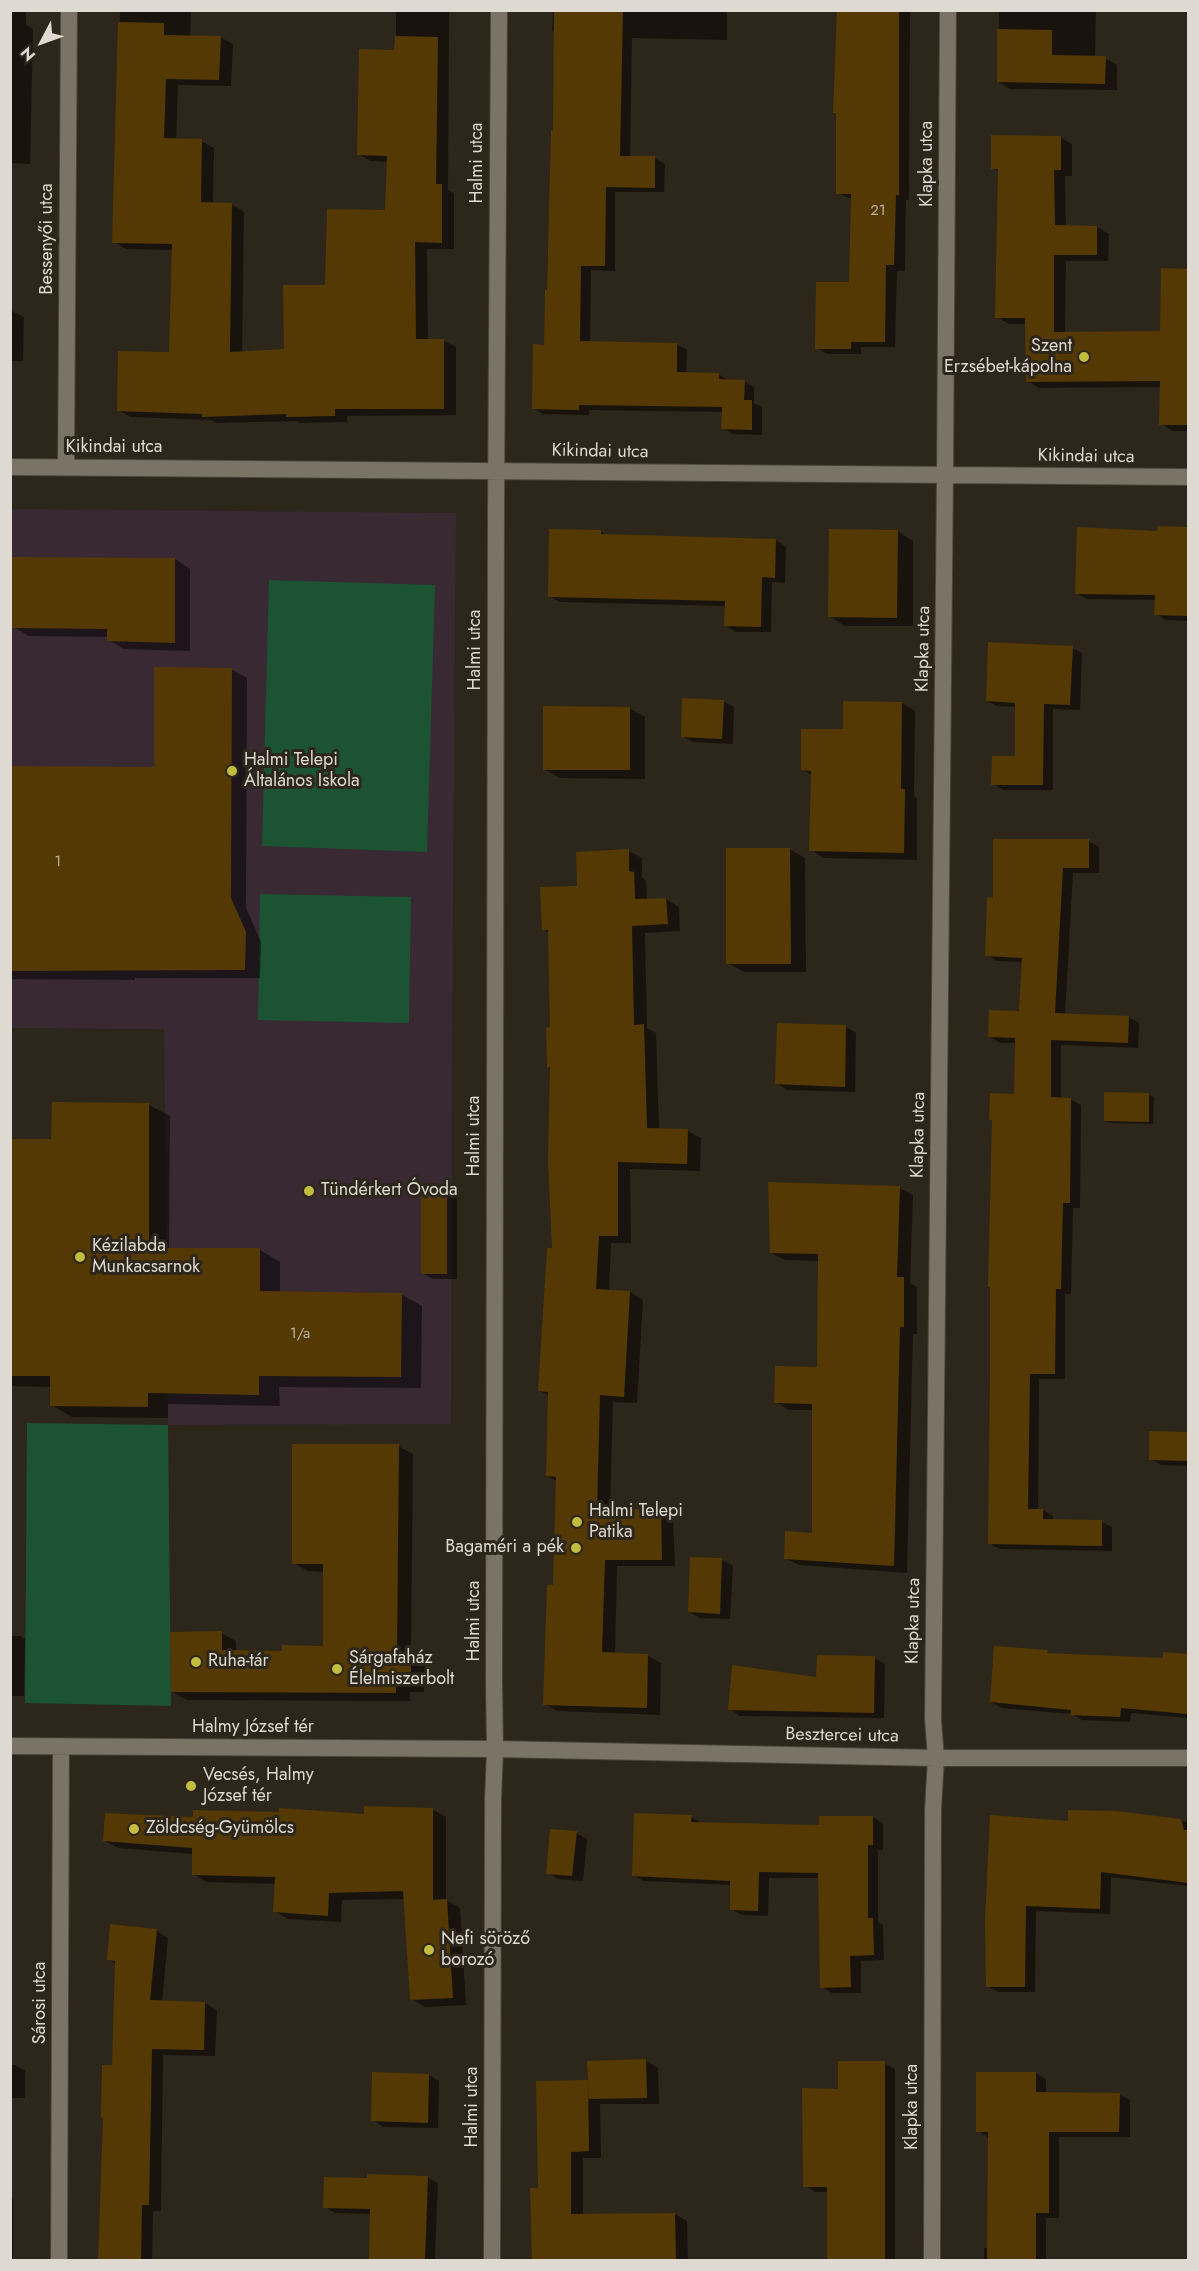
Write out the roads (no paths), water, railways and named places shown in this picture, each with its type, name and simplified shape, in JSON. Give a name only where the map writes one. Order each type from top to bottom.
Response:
[{"type":"street","name":"Bessenyői utca","points":[[66,467],[69,10]]},
{"type":"street","name":"Halmi utca","points":[[492,2260],[499,10]]},
{"type":"street","name":"Klapka utca","points":[[932,2260],[933,1804],[936,1758],[933,1695],[948,10]]},
{"type":"street","name":"Kikindai utca","points":[[10,466],[1188,477]]},
{"type":"street","name":"Halmy József tér","points":[[10,1746],[495,1749]]},
{"type":"street","name":"Sárosi utca","points":[[59,2260],[62,1747]]},
{"type":"street","name":"Besztercei utca","points":[[495,1749],[936,1758],[1188,1758]]},
{"type":"place","name":"Szent Erzsébet-kápolna","points":[[1084,357]]},
{"type":"place","name":"Halmi Telepi Általános Iskola","points":[[232,771]]},
{"type":"place","name":"Tündérkert Óvoda","points":[[309,1191]]},
{"type":"place","name":"Kézilabda Munkacsarnok","points":[[80,1257]]},
{"type":"place","name":"Halmi Telepi Patika","points":[[577,1522]]},
{"type":"place","name":"Bagaméri a pék","points":[[576,1548]]},
{"type":"place","name":"Ruha-tár","points":[[196,1662]]},
{"type":"place","name":"Sárgafaház Élelmiszerbolt","points":[[337,1669]]},
{"type":"place","name":"Vecsés, Halmy József tér","points":[[191,1786]]},
{"type":"place","name":"Zöldcség-Gyümölcs","points":[[134,1829]]},
{"type":"place","name":"Nefi söröző borozó","points":[[429,1950]]}]
